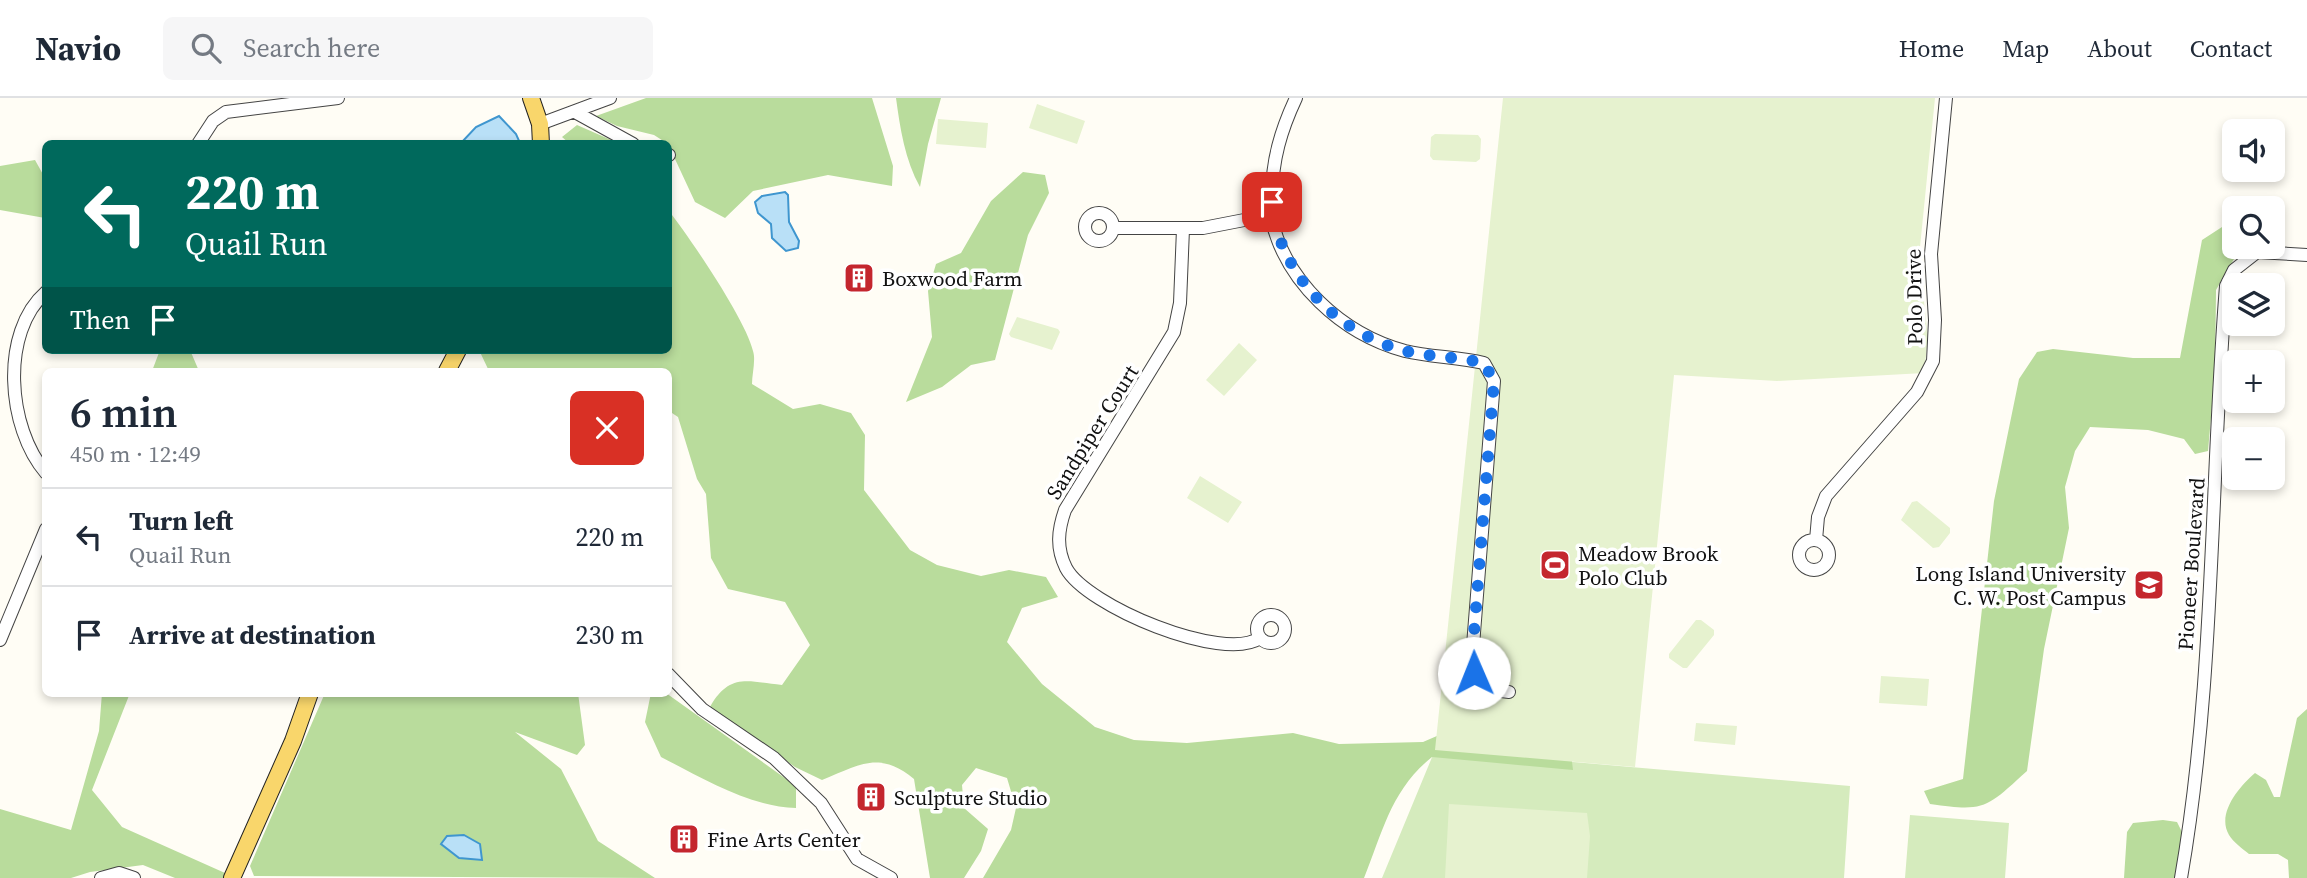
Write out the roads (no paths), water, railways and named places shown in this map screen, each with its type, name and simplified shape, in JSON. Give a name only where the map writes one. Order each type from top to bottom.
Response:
[{"type":"main road","points":[[529,99],[540,124],[541,140]]},
{"type":"main road","points":[[232,878],[293,741],[309,697]]},
{"type":"street","points":[[201,140],[213,121],[226,112],[338,98]]},
{"type":"street","points":[[540,124],[610,98]]},
{"type":"street","points":[[1296,98],[1277,144],[1270,215],[1289,262],[1305,287],[1332,313],[1367,335],[1405,351],[1484,363],[1494,381],[1472,658],[1478,680],[1488,688],[1509,692]]},
{"type":"street","name":"Polo Drive","points":[[1816,540],[1818,517],[1826,496],[1917,392],[1933,361],[1935,320],[1931,254],[1946,98]]},
{"type":"street","points":[[575,113],[626,140]]},
{"type":"street","points":[[1113,228],[1203,228],[1270,215]]},
{"type":"street","name":"Sandpiper Court","points":[[1183,229],[1180,303],[1174,332],[1065,510],[1059,526],[1060,551],[1067,570],[1079,584],[1150,624],[1202,640],[1236,644],[1252,643],[1260,638]]},
{"type":"street","name":"Pioneer Boulevard","points":[[2181,878],[2192,816],[2202,688],[2226,286],[2234,270],[2257,252],[2307,255]]},
{"type":"street","points":[[42,297],[23,318],[14,342],[10,365],[12,401],[19,429],[28,449],[42,468]]},
{"type":"street","points":[[0,640],[42,539]]},
{"type":"street","points":[[672,678],[702,709],[774,758],[821,803],[857,859],[891,878]]},
{"type":"street","points":[[101,878],[119,873],[134,878]]},
{"type":"water","points":[[499,116],[519,140],[464,140],[476,127]]},
{"type":"water","points":[[785,192],[788,195],[789,222],[799,241],[798,248],[786,251],[772,238],[771,224],[758,213],[755,202],[762,196]]},
{"type":"water","points":[[464,835],[480,844],[482,860],[459,858],[441,844],[447,836]]},
{"type":"place","name":"Boxwood Farm","points":[[859,278]]},
{"type":"place","name":"Meadow Brook Polo Club","points":[[1555,565]]},
{"type":"place","name":"Long Island University C. W. Post Campus","points":[[2149,585]]},
{"type":"place","name":"Sculpture Studio","points":[[871,797]]},
{"type":"place","name":"Fine Arts Center","points":[[684,839]]}]
